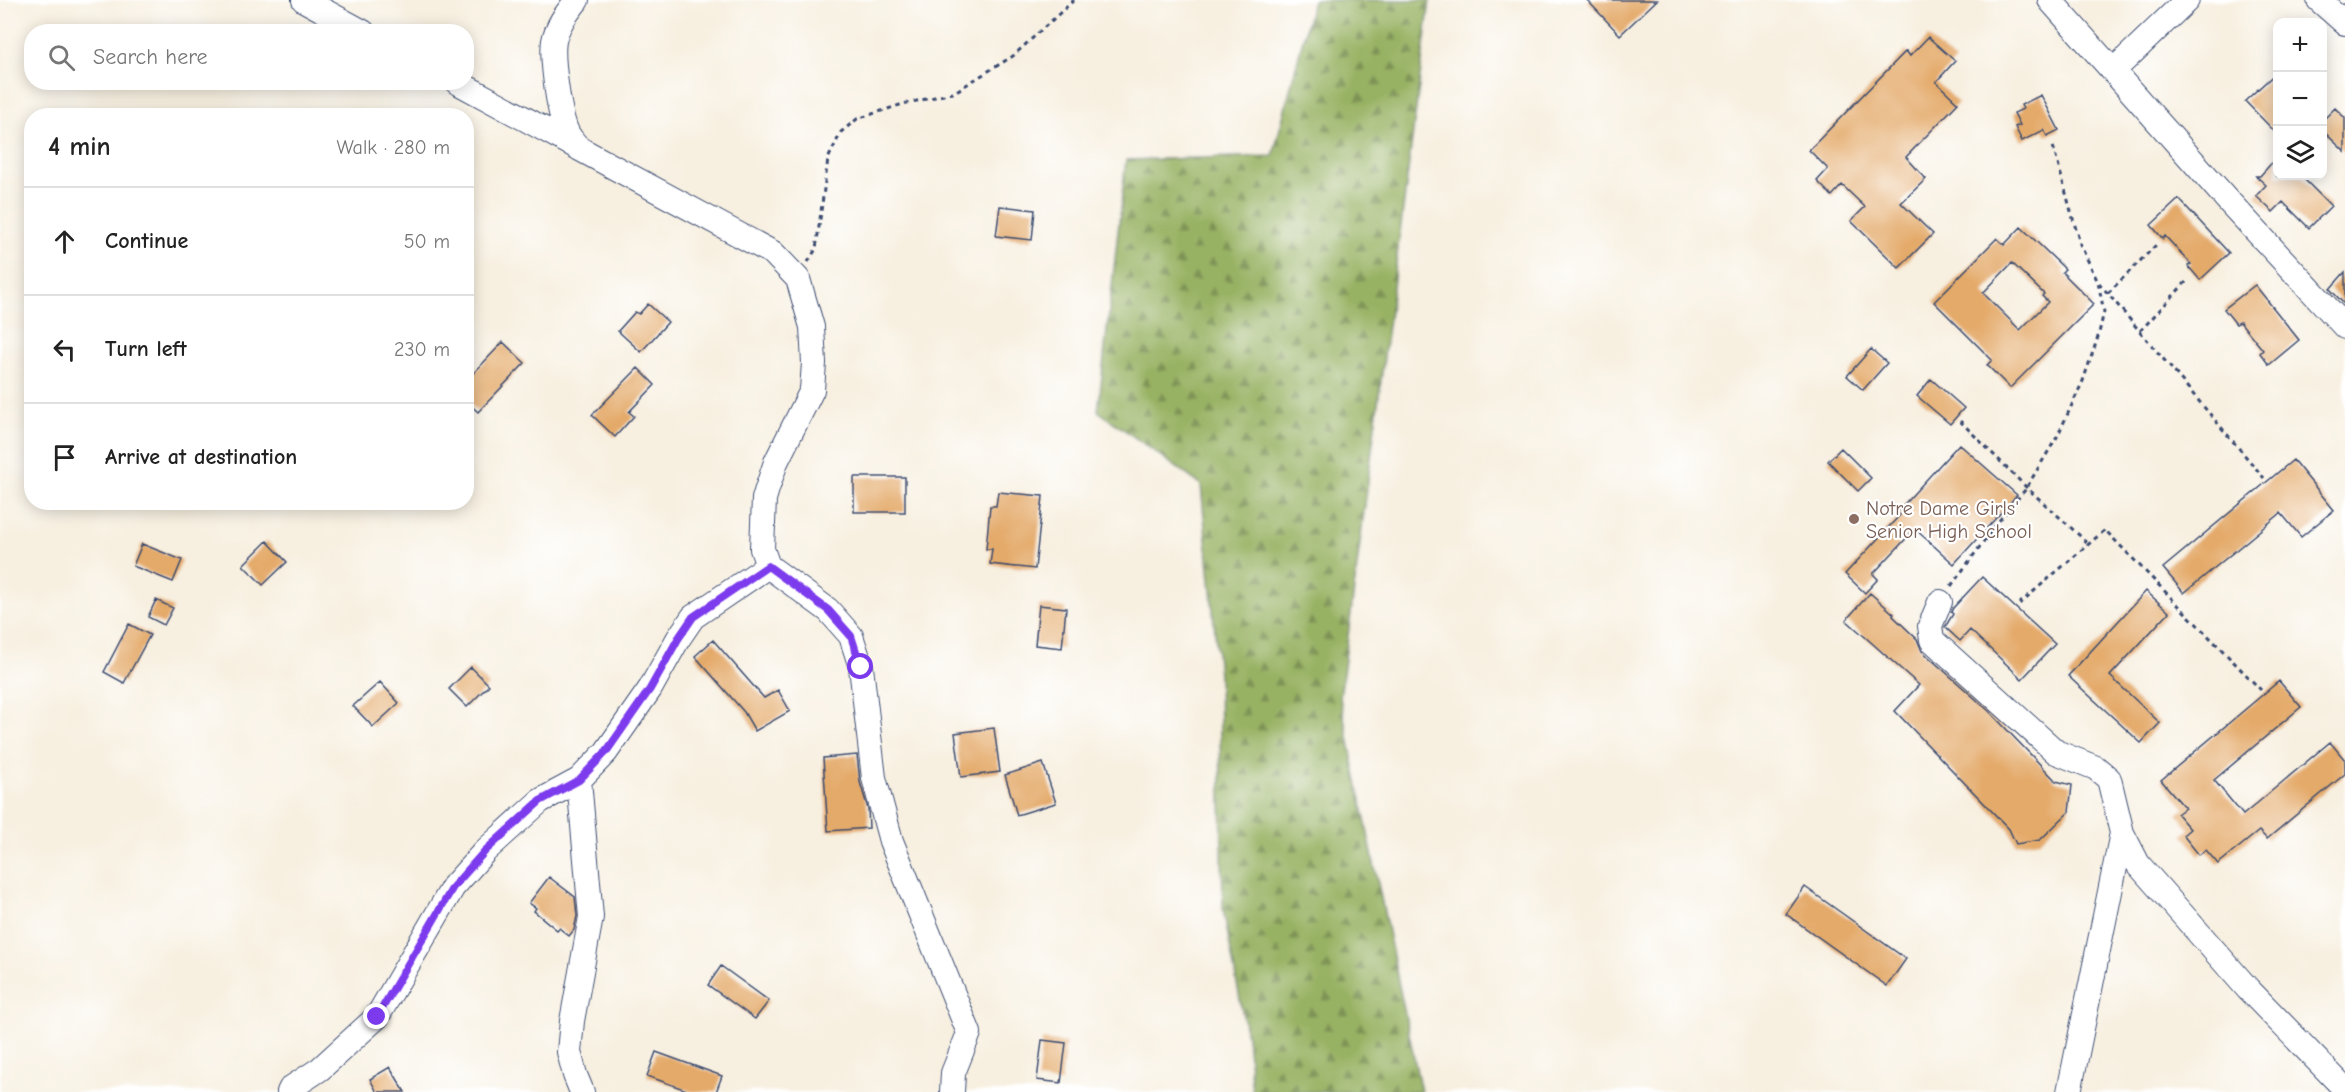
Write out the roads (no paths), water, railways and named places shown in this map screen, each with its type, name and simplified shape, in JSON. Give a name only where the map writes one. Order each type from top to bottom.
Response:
[{"type":"street","points":[[304,0],[348,24]]},
{"type":"street","points":[[576,0],[558,26],[553,42],[554,63],[565,128],[570,139],[580,149]]},
{"type":"street","points":[[2050,0],[2231,204],[2345,327]]},
{"type":"street","points":[[2113,71],[2187,0]]},
{"type":"street","points":[[2319,0],[2345,24]]},
{"type":"street","points":[[472,90],[773,253],[798,279],[812,327],[814,363],[812,390],[776,462],[764,499],[762,549],[768,566],[828,610],[851,636],[861,667],[874,778],[891,841],[969,1033],[952,1073],[952,1092]]},
{"type":"street","points":[[289,1092],[291,1088],[320,1069],[377,1017],[453,887],[485,851],[540,801],[579,780],[606,752],[650,689],[693,617],[768,566]]},
{"type":"street","points":[[1940,602],[1930,626],[1932,639],[2056,752],[2096,768],[2109,779],[2122,833],[2138,864],[2248,989],[2344,1090]]},
{"type":"street","points":[[579,780],[591,916],[572,1021],[569,1052],[582,1092]]},
{"type":"street","points":[[2069,1092],[2122,833]]},
{"type":"place","name":"Notre Dame Girls' Senior High School","points":[[1854,519]]}]
